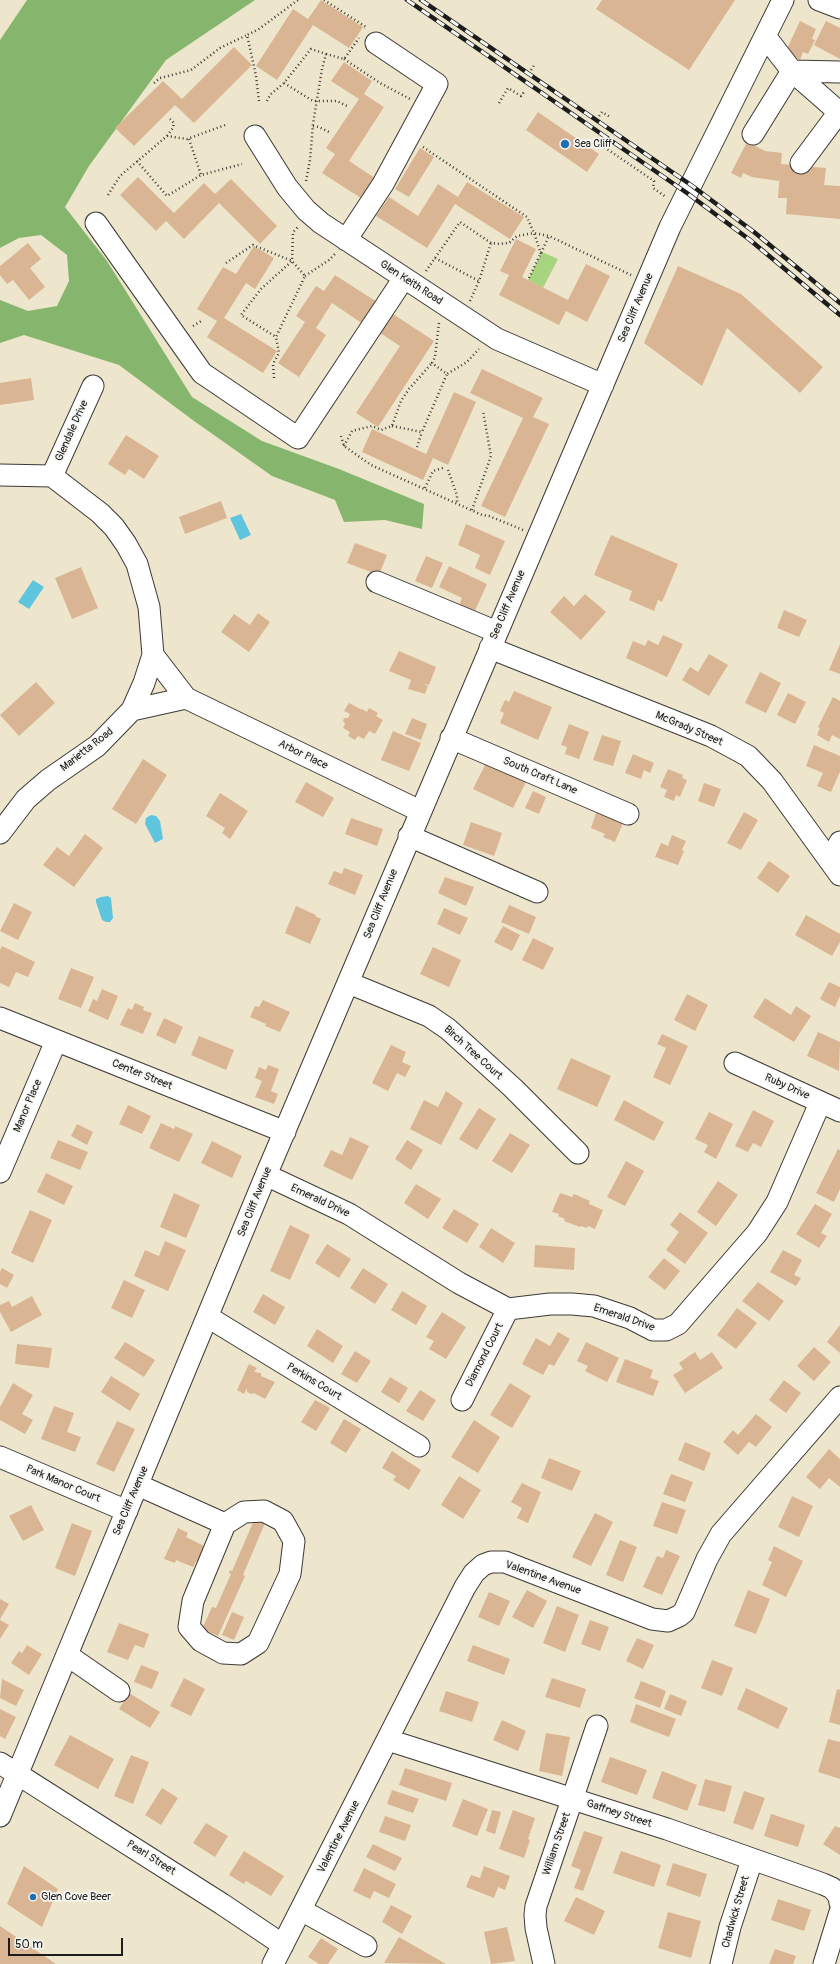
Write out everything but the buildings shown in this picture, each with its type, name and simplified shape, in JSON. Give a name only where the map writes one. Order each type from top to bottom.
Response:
[{"type":"street","name":"Sea Cliff Avenue","points":[[0,1816],[9,1768],[67,1655],[266,1175],[349,983],[409,836],[670,227],[783,0]]},
{"type":"street","points":[[818,0],[840,8]]},
{"type":"street","points":[[765,36],[792,71],[840,112],[801,163]]},
{"type":"street","points":[[340,247],[383,184],[437,84],[376,43]]},
{"type":"street","points":[[792,71],[840,72]]},
{"type":"street","points":[[753,134],[792,71]]},
{"type":"street","name":"Glen Keith Road","points":[[255,136],[288,187],[306,210],[321,223],[340,247],[404,278],[497,339],[603,385]]},
{"type":"street","points":[[96,223],[202,373],[298,438],[404,278]]},
{"type":"street","name":"Glendale Drive","points":[[52,476],[93,386]]},
{"type":"street","points":[[0,474],[52,476]]},
{"type":"street","name":"Marietta Road","points":[[0,833],[26,799],[48,780],[96,746],[132,710],[144,683],[153,655],[149,607],[137,564],[126,544],[114,527],[100,513],[52,476]]},
{"type":"street","name":"McGrady Street","points":[[377,582],[494,640],[710,736],[748,756],[772,781],[835,868]]},
{"type":"street","name":"Arbor Place","points":[[153,655],[186,698],[420,811]]},
{"type":"street","points":[[132,710],[186,698]]},
{"type":"street","name":"South Craft Lane","points":[[451,738],[628,814]]},
{"type":"street","points":[[409,836],[537,892]]},
{"type":"street","points":[[835,868],[840,842]]},
{"type":"street","name":"Birch Tree Court","points":[[349,983],[429,1016],[448,1029],[514,1088],[578,1153]]},
{"type":"street","name":"Center Street","points":[[0,1018],[285,1132]]},
{"type":"street","name":"Manor Place","points":[[0,1172],[56,1041]]},
{"type":"street","name":"Ruby Drive","points":[[735,1062],[748,1070],[791,1087],[820,1103],[840,1111]]},
{"type":"street","name":"Emerald Drive","points":[[266,1175],[349,1214],[459,1283],[508,1309],[550,1304],[594,1306],[630,1318],[653,1330],[666,1330],[678,1324],[761,1226],[777,1202],[820,1103]]},
{"type":"street","name":"Diamond Court","points":[[462,1400],[508,1309]]},
{"type":"street","name":"Perkins Court","points":[[208,1317],[420,1446]]},
{"type":"street","name":"Valentine Avenue","points":[[273,1964],[465,1587],[474,1573],[483,1565],[491,1562],[505,1562],[652,1619],[668,1621],[679,1616],[684,1612],[707,1559],[721,1534],[840,1397]]},
{"type":"street","name":"Park Manor Court","points":[[0,1457],[127,1511]]},
{"type":"street","points":[[138,1485],[225,1524]]},
{"type":"street","points":[[264,1511],[283,1521],[294,1541],[290,1574],[258,1643],[241,1654],[223,1653],[201,1641],[189,1627],[193,1601],[225,1524],[244,1512],[264,1511]]},
{"type":"street","points":[[67,1655],[119,1691]]},
{"type":"street","name":"William Street","points":[[544,1964],[536,1928],[536,1911],[597,1726]]},
{"type":"street","name":"Gaffney Street","points":[[388,1740],[667,1829],[828,1886],[838,1896],[840,1903]]},
{"type":"street","name":"Pearl Street","points":[[9,1768],[216,1899],[283,1945]]},
{"type":"street","name":"Chadwick Street","points":[[721,1964],[730,1927],[752,1860]]},
{"type":"street","points":[[301,1910],[366,1946]]},
{"type":"street","points":[[824,1964],[840,1912]]},
{"type":"path","points":[[154,83],[160,78],[191,70],[220,48],[259,29],[298,0]]},
{"type":"path","points":[[324,0],[366,27],[344,59]]},
{"type":"path","points":[[247,35],[256,76],[259,101]]},
{"type":"path","points":[[267,101],[270,95],[284,83],[310,49],[344,59],[380,83],[415,101]]},
{"type":"path","points":[[305,184],[310,160],[313,126],[326,54]]},
{"type":"path","points":[[531,70],[535,64]]},
{"type":"path","points":[[284,83],[317,102],[337,101],[347,106]]},
{"type":"path","points":[[499,104],[508,88],[521,96],[524,92]]},
{"type":"path","points":[[599,116],[602,112],[610,117]]},
{"type":"path","points":[[108,195],[120,176],[167,136],[173,128],[174,123],[170,119]]},
{"type":"path","points":[[167,136],[188,139],[228,124]]},
{"type":"path","points":[[313,126],[319,127],[331,133]]},
{"type":"path","points":[[188,139],[201,174]]},
{"type":"path","points":[[600,145],[654,180],[653,188],[666,197]]},
{"type":"path","points":[[423,147],[527,216],[540,254]]},
{"type":"path","points":[[137,161],[167,196],[201,174],[242,164]]},
{"type":"path","points":[[426,272],[460,222],[491,243],[509,243],[517,236],[534,233],[549,236],[632,275]]},
{"type":"path","points":[[276,337],[241,315],[261,289],[292,261],[293,232],[298,226]]},
{"type":"path","points":[[529,278],[549,236]]},
{"type":"path","points":[[470,302],[479,281],[491,243]]},
{"type":"path","points":[[226,263],[253,245],[292,261],[305,276]]},
{"type":"path","points":[[274,378],[273,364],[279,353],[276,337],[305,276],[329,260],[340,247]]},
{"type":"path","points":[[435,258],[479,281]]},
{"type":"path","points":[[193,326],[203,320]]},
{"type":"path","points":[[392,426],[405,395],[432,363],[435,357],[439,323]]},
{"type":"path","points":[[417,447],[447,374],[467,362],[479,349]]},
{"type":"path","points":[[432,363],[447,374]]},
{"type":"path","points":[[472,510],[491,456],[483,411]]},
{"type":"path","points":[[344,446],[352,431],[372,426],[382,430],[392,426],[422,432]]},
{"type":"path","points":[[341,436],[344,446],[371,465],[472,510],[524,531]]},
{"type":"path","points":[[425,488],[433,471],[443,468]]},
{"type":"path","points":[[448,470],[457,495],[457,503]]},
{"type":"green space","points":[[27,0],[255,0],[166,60],[89,166],[65,207],[107,261],[192,397],[262,441],[339,469],[424,504],[422,529],[385,520],[344,522],[335,500],[272,476],[194,421],[119,365],[24,335],[0,343],[0,300],[28,311],[57,306],[69,281],[67,255],[41,235],[19,238],[0,248],[0,40]]},
{"type":"green space","points":[[542,252],[558,259],[543,288],[528,280]]},
{"type":"water","points":[[241,514],[251,535],[240,540],[230,518]]},
{"type":"water","points":[[33,580],[44,587],[29,609],[18,602]]},
{"type":"water","points":[[151,815],[156,816],[160,821],[163,839],[155,843],[145,824],[146,818]]},
{"type":"water","points":[[108,896],[111,898],[113,918],[110,922],[106,922],[102,920],[96,899]]},
{"type":"railway","points":[[407,0],[687,193],[750,240],[840,315]]},
{"type":"railway","points":[[421,0],[691,185],[754,232],[840,303]]},
{"type":"place","name":"Sea Cliff","points":[[565,144]]},
{"type":"place","name":"Glen Cove Beer","points":[[33,1897]]}]
